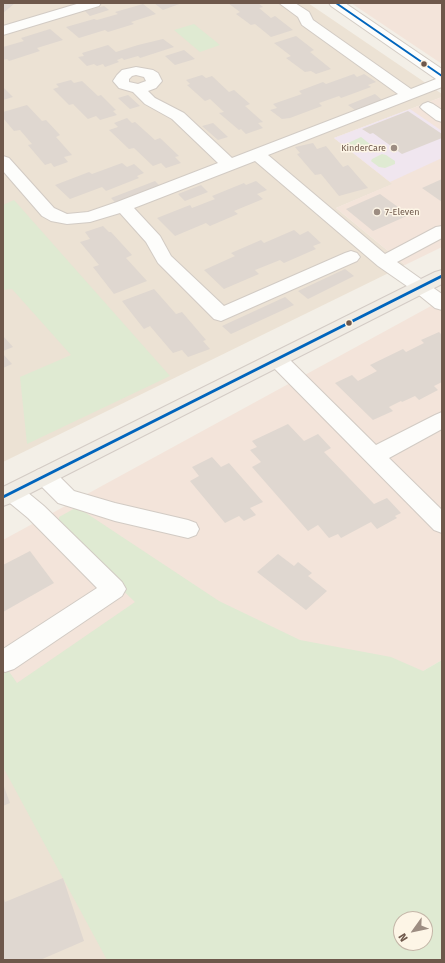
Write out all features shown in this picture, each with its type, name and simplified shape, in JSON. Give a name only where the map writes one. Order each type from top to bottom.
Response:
[{"type":"main road","points":[[8,495],[442,276]]},
{"type":"street","points":[[3,31],[94,3]]},
{"type":"street","points":[[286,3],[304,16],[307,22],[410,95]]},
{"type":"street","points":[[304,16],[330,7],[442,76]]},
{"type":"street","points":[[3,161],[43,208],[57,217],[67,219],[90,217],[230,165],[442,82]]},
{"type":"street","points":[[138,89],[150,102],[178,116],[230,165]]},
{"type":"street","points":[[428,107],[442,117]]},
{"type":"street","points":[[257,154],[384,262],[421,287],[442,304]]},
{"type":"street","points":[[123,206],[154,240],[164,259],[221,315],[351,258]]},
{"type":"street","points":[[384,262],[442,231]]},
{"type":"street","points":[[277,359],[442,524]]},
{"type":"street","points":[[374,456],[442,420]]},
{"type":"street","points":[[45,476],[66,497],[115,512],[188,529]]},
{"type":"street","points":[[5,661],[114,589],[36,512],[8,495]]},
{"type":"shaded area","points":[[3,3],[308,3],[442,94],[442,97],[334,138],[393,184],[336,208],[405,265],[3,462]]},
{"type":"shaded area","points":[[351,3],[442,3],[442,64]]},
{"type":"shaded area","points":[[442,97],[442,247],[405,265],[336,208],[392,184],[334,138]]},
{"type":"shaded area","name":"KinderCare","points":[[410,109],[442,131],[442,158],[390,182],[334,138]]},
{"type":"shaded area","points":[[442,300],[442,660],[90,869],[3,725],[3,540]]},
{"type":"shaded area","points":[[3,725],[145,960],[3,960]]},
{"type":"green space","points":[[194,24],[220,45],[200,52],[174,30]]},
{"type":"green space","points":[[361,137],[371,145],[358,150],[348,143]]},
{"type":"green space","points":[[382,154],[395,161],[395,164],[385,168],[379,167],[371,161]]},
{"type":"green space","points":[[14,200],[170,376],[27,444],[20,377],[71,355],[12,289],[3,290],[3,205]]},
{"type":"green space","points":[[77,507],[219,601],[300,640],[391,657],[423,671],[442,660],[442,960],[107,960],[3,767],[3,663],[17,683],[135,602],[59,529],[59,517]]},
{"type":"building","points":[[3,3],[15,3],[3,13]]},
{"type":"building","points":[[154,3],[182,3],[163,10]]},
{"type":"building","points":[[228,3],[258,3],[263,7],[259,8],[271,18],[275,16],[293,30],[271,37],[255,24],[251,25],[236,14],[240,12]]},
{"type":"building","points":[[143,4],[156,14],[131,22],[134,24],[108,32],[105,30],[79,38],[66,27],[118,14],[115,12]]},
{"type":"building","points":[[104,6],[109,10],[90,16],[85,11]]},
{"type":"building","points":[[50,29],[63,40],[37,48],[40,51],[9,61],[7,59],[3,60],[3,47],[24,41],[21,38]]},
{"type":"building","points":[[296,36],[314,50],[310,52],[331,69],[316,74],[311,71],[305,72],[286,58],[291,56],[274,43]]},
{"type":"building","points":[[163,39],[174,47],[140,58],[138,56],[124,60],[122,58],[117,60],[119,62],[105,67],[103,64],[97,66],[94,64],[87,66],[78,57],[84,56],[82,53],[108,45],[116,52]]},
{"type":"building","points":[[184,50],[195,59],[175,65],[165,56]]},
{"type":"building","points":[[354,74],[357,77],[364,74],[376,82],[368,85],[371,87],[341,98],[339,96],[319,103],[322,106],[290,118],[282,119],[270,110],[277,108],[273,104],[302,94],[299,91],[323,82],[326,84]]},
{"type":"building","points":[[202,75],[206,78],[212,76],[229,92],[234,90],[250,104],[245,106],[263,122],[258,123],[263,128],[246,134],[219,113],[224,112],[210,99],[205,101],[187,85],[190,84],[186,80]]},
{"type":"building","points":[[71,80],[74,83],[82,81],[98,96],[101,95],[116,110],[113,111],[117,115],[100,120],[96,116],[88,119],[73,104],[69,105],[53,89],[59,87],[56,84]]},
{"type":"building","points":[[3,87],[13,97],[3,100]]},
{"type":"building","points":[[375,94],[382,100],[355,110],[348,105]]},
{"type":"building","points":[[128,95],[140,106],[130,109],[118,98]]},
{"type":"building","points":[[27,105],[42,121],[46,120],[60,135],[56,137],[72,155],[64,157],[68,162],[54,167],[51,163],[45,165],[28,145],[32,144],[20,130],[14,131],[3,118],[3,112]]},
{"type":"building","points":[[408,111],[442,134],[442,138],[402,154],[373,133],[370,134],[362,129]]},
{"type":"building","points":[[127,118],[132,123],[135,122],[155,140],[160,138],[179,156],[175,157],[181,163],[166,168],[161,163],[153,166],[134,148],[129,149],[109,130],[118,127],[114,123]]},
{"type":"building","points":[[213,123],[228,137],[218,140],[202,126]]},
{"type":"building","points":[[313,143],[317,149],[326,146],[343,167],[348,165],[368,188],[339,196],[321,174],[315,175],[297,154],[300,153],[295,147]]},
{"type":"building","points":[[122,163],[127,167],[134,164],[144,173],[137,176],[139,178],[106,191],[102,187],[70,199],[55,185],[89,172],[92,174]]},
{"type":"building","points":[[442,179],[442,202],[422,188]]},
{"type":"building","points":[[155,181],[162,188],[118,205],[111,198]]},
{"type":"building","points":[[256,181],[267,190],[257,194],[263,199],[234,211],[238,214],[210,226],[206,223],[175,236],[157,218],[190,205],[192,208],[215,199],[212,196],[244,183],[246,185]]},
{"type":"building","points":[[201,185],[208,192],[185,201],[178,194]]},
{"type":"building","name":"7-Eleven","points":[[380,194],[409,215],[373,231],[346,209]]},
{"type":"building","points":[[103,226],[111,232],[132,255],[126,258],[147,281],[114,294],[93,267],[99,265],[80,242],[90,239],[85,232]]},
{"type":"building","points":[[294,230],[300,235],[308,231],[321,243],[313,246],[316,249],[284,263],[280,260],[255,270],[259,274],[224,289],[204,270],[235,256],[231,253],[261,240],[264,243]]},
{"type":"building","points":[[345,269],[354,276],[308,299],[298,291]]},
{"type":"building","points":[[154,289],[176,314],[182,312],[206,340],[203,341],[210,349],[188,357],[182,350],[173,353],[150,326],[144,329],[122,301]]},
{"type":"building","points":[[285,297],[294,305],[231,334],[222,326]]},
{"type":"building","points":[[439,332],[442,335],[442,382],[434,386],[438,390],[419,400],[415,396],[402,402],[401,401],[389,407],[393,411],[373,420],[335,383],[352,375],[358,381],[377,371],[370,365],[403,349],[406,352],[424,343],[421,340]]},
{"type":"building","points":[[3,336],[13,347],[3,351]]},
{"type":"building","points":[[3,354],[12,364],[3,368]]},
{"type":"building","points":[[288,424],[304,441],[318,434],[331,448],[324,452],[374,504],[387,498],[401,513],[395,516],[397,518],[377,529],[371,522],[341,538],[338,534],[329,538],[318,525],[308,531],[252,467],[261,462],[250,450],[257,447],[252,441]]},
{"type":"building","points":[[212,457],[221,467],[229,463],[263,502],[250,508],[256,515],[244,521],[239,516],[225,523],[190,481],[199,476],[192,467]]},
{"type":"building","points":[[30,551],[54,583],[3,612],[3,565]]},
{"type":"building","points":[[278,554],[294,566],[298,562],[312,573],[308,576],[327,591],[306,610],[257,572]]},
{"type":"building","points":[[3,784],[10,803],[3,806]]},
{"type":"building","points":[[63,878],[84,941],[40,960],[3,960],[3,896],[5,902]]},
{"type":"transit line","points":[[336,3],[442,76]]},
{"type":"transit line","points":[[3,497],[442,276]]},
{"type":"place","name":"KinderCare","points":[[394,148]]},
{"type":"place","name":"7-Eleven","points":[[377,212]]}]
